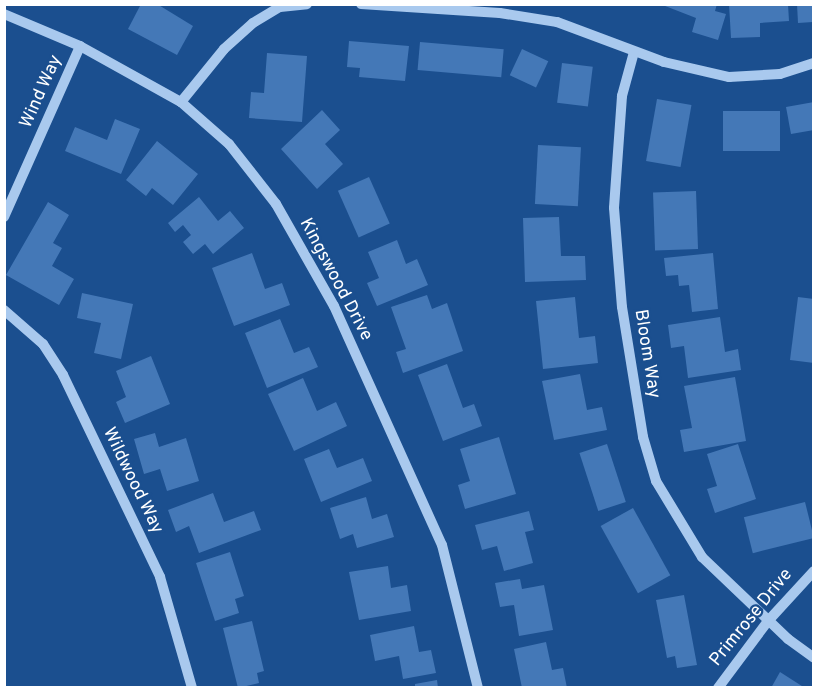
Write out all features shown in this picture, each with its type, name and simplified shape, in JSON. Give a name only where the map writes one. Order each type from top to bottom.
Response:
[{"type":"street","points":[[181,102],[224,49],[253,23],[280,7],[307,4]]},
{"type":"street","points":[[361,4],[500,13],[557,22],[634,52],[729,77],[780,74],[813,63]]},
{"type":"street","name":"Kingswood Drive","points":[[4,14],[80,46],[181,102],[230,144],[276,204],[334,306],[442,545],[478,687]]},
{"type":"street","name":"Wind Way","points":[[4,217],[80,46]]},
{"type":"street","name":"Bloom Way","points":[[634,52],[622,96],[614,208],[622,307],[643,437],[656,481],[702,557],[768,621],[813,657]]},
{"type":"street","name":"Wildwood Way","points":[[4,310],[43,344],[63,375],[160,577],[192,687]]},
{"type":"street","name":"Primrose Drive","points":[[717,687],[768,621],[813,571]]},
{"type":"building","points":[[141,4],[157,4],[193,26],[177,55],[128,29]]},
{"type":"building","points":[[660,4],[717,4],[715,11],[726,14],[718,40],[692,32],[696,18]]},
{"type":"building","points":[[729,4],[788,4],[789,21],[760,23],[760,37],[731,38]]},
{"type":"building","points":[[797,4],[814,4],[813,22],[798,23]]},
{"type":"building","points":[[349,41],[409,46],[405,81],[359,77],[360,68],[347,67]]},
{"type":"building","points":[[420,42],[504,49],[501,77],[418,70]]},
{"type":"building","points":[[522,49],[548,61],[536,88],[510,75]]},
{"type":"building","points":[[267,53],[307,56],[302,122],[249,118],[251,92],[264,93]]},
{"type":"building","points":[[562,63],[593,67],[588,106],[557,103]]},
{"type":"building","points":[[657,99],[691,105],[681,167],[646,161]]},
{"type":"building","points":[[814,102],[814,130],[791,134],[786,107]]},
{"type":"building","points":[[322,110],[340,130],[325,144],[343,164],[317,189],[281,149]]},
{"type":"building","points":[[723,111],[780,111],[780,151],[723,151]]},
{"type":"building","points":[[115,119],[140,129],[121,174],[65,151],[75,127],[107,140]]},
{"type":"building","points":[[157,141],[198,174],[173,205],[152,188],[146,196],[126,180]]},
{"type":"building","points":[[538,145],[581,147],[578,206],[535,204]]},
{"type":"building","points":[[369,177],[390,224],[359,237],[338,191]]},
{"type":"building","points":[[696,191],[698,249],[655,250],[653,193]]},
{"type":"building","points":[[199,197],[218,221],[230,211],[244,228],[213,254],[205,244],[193,254],[183,242],[191,235],[183,225],[175,232],[168,223]]},
{"type":"building","points":[[48,202],[69,215],[53,243],[62,248],[52,266],[74,279],[59,305],[6,275]]},
{"type":"building","points":[[559,217],[561,256],[585,256],[586,280],[525,282],[523,218]]},
{"type":"building","points":[[397,240],[406,264],[417,259],[428,285],[377,306],[367,283],[379,278],[368,252]]},
{"type":"building","points":[[252,253],[265,289],[282,283],[290,305],[234,326],[212,268]]},
{"type":"building","points":[[713,253],[718,309],[692,312],[689,285],[679,286],[678,275],[666,276],[664,258]]},
{"type":"building","points":[[82,293],[133,304],[121,359],[94,353],[101,323],[77,318]]},
{"type":"building","points":[[427,295],[432,309],[447,303],[463,351],[403,373],[396,352],[406,349],[391,307]]},
{"type":"building","points":[[575,297],[579,338],[595,336],[598,363],[543,369],[536,301]]},
{"type":"building","points":[[798,297],[814,299],[814,363],[790,360]]},
{"type":"building","points":[[720,317],[725,352],[738,349],[741,370],[688,378],[684,346],[671,348],[668,325]]},
{"type":"building","points":[[280,319],[294,353],[309,347],[318,367],[267,388],[245,333]]},
{"type":"building","points":[[151,356],[170,404],[125,423],[116,402],[126,397],[116,371]]},
{"type":"building","points":[[447,364],[463,408],[474,404],[482,426],[443,441],[418,375]]},
{"type":"building","points":[[580,374],[587,410],[602,407],[607,430],[554,440],[542,381]]},
{"type":"building","points":[[735,377],[746,441],[684,452],[680,430],[692,428],[684,386]]},
{"type":"building","points":[[303,378],[317,411],[336,402],[347,426],[294,451],[268,394]]},
{"type":"building","points":[[155,433],[159,447],[186,438],[199,481],[167,491],[160,469],[144,474],[134,439]]},
{"type":"building","points":[[499,437],[516,494],[465,509],[458,485],[470,481],[460,449]]},
{"type":"building","points":[[607,444],[626,502],[598,511],[579,453]]},
{"type":"building","points":[[738,444],[756,499],[715,513],[707,489],[717,486],[707,454]]},
{"type":"building","points":[[329,449],[337,468],[363,458],[372,481],[321,502],[304,459]]},
{"type":"building","points":[[213,493],[224,522],[254,511],[261,530],[199,553],[189,526],[176,532],[168,510]]},
{"type":"building","points":[[366,497],[372,519],[387,514],[394,537],[357,548],[353,534],[340,539],[330,508]]},
{"type":"building","points":[[805,502],[814,538],[753,553],[744,517]]},
{"type":"building","points":[[633,508],[670,575],[638,593],[601,526]]},
{"type":"building","points":[[529,511],[534,530],[525,532],[533,563],[504,571],[497,546],[482,550],[475,525]]},
{"type":"building","points":[[230,552],[244,596],[235,599],[239,613],[215,621],[196,563]]},
{"type":"building","points":[[388,566],[391,588],[407,585],[411,611],[359,620],[349,572]]},
{"type":"building","points":[[520,579],[522,589],[544,585],[553,630],[519,636],[514,605],[500,607],[495,583]]},
{"type":"building","points":[[684,595],[697,665],[677,668],[675,656],[667,658],[656,600]]},
{"type":"building","points":[[252,621],[264,671],[257,673],[259,683],[238,688],[223,628]]},
{"type":"building","points":[[414,626],[419,652],[431,650],[436,673],[403,679],[399,656],[375,661],[370,635]]},
{"type":"building","points":[[546,642],[552,670],[563,668],[567,688],[522,688],[514,649]]},
{"type":"building","points":[[780,672],[805,688],[771,688]]},
{"type":"building","points":[[437,680],[438,688],[415,688],[415,684]]}]
